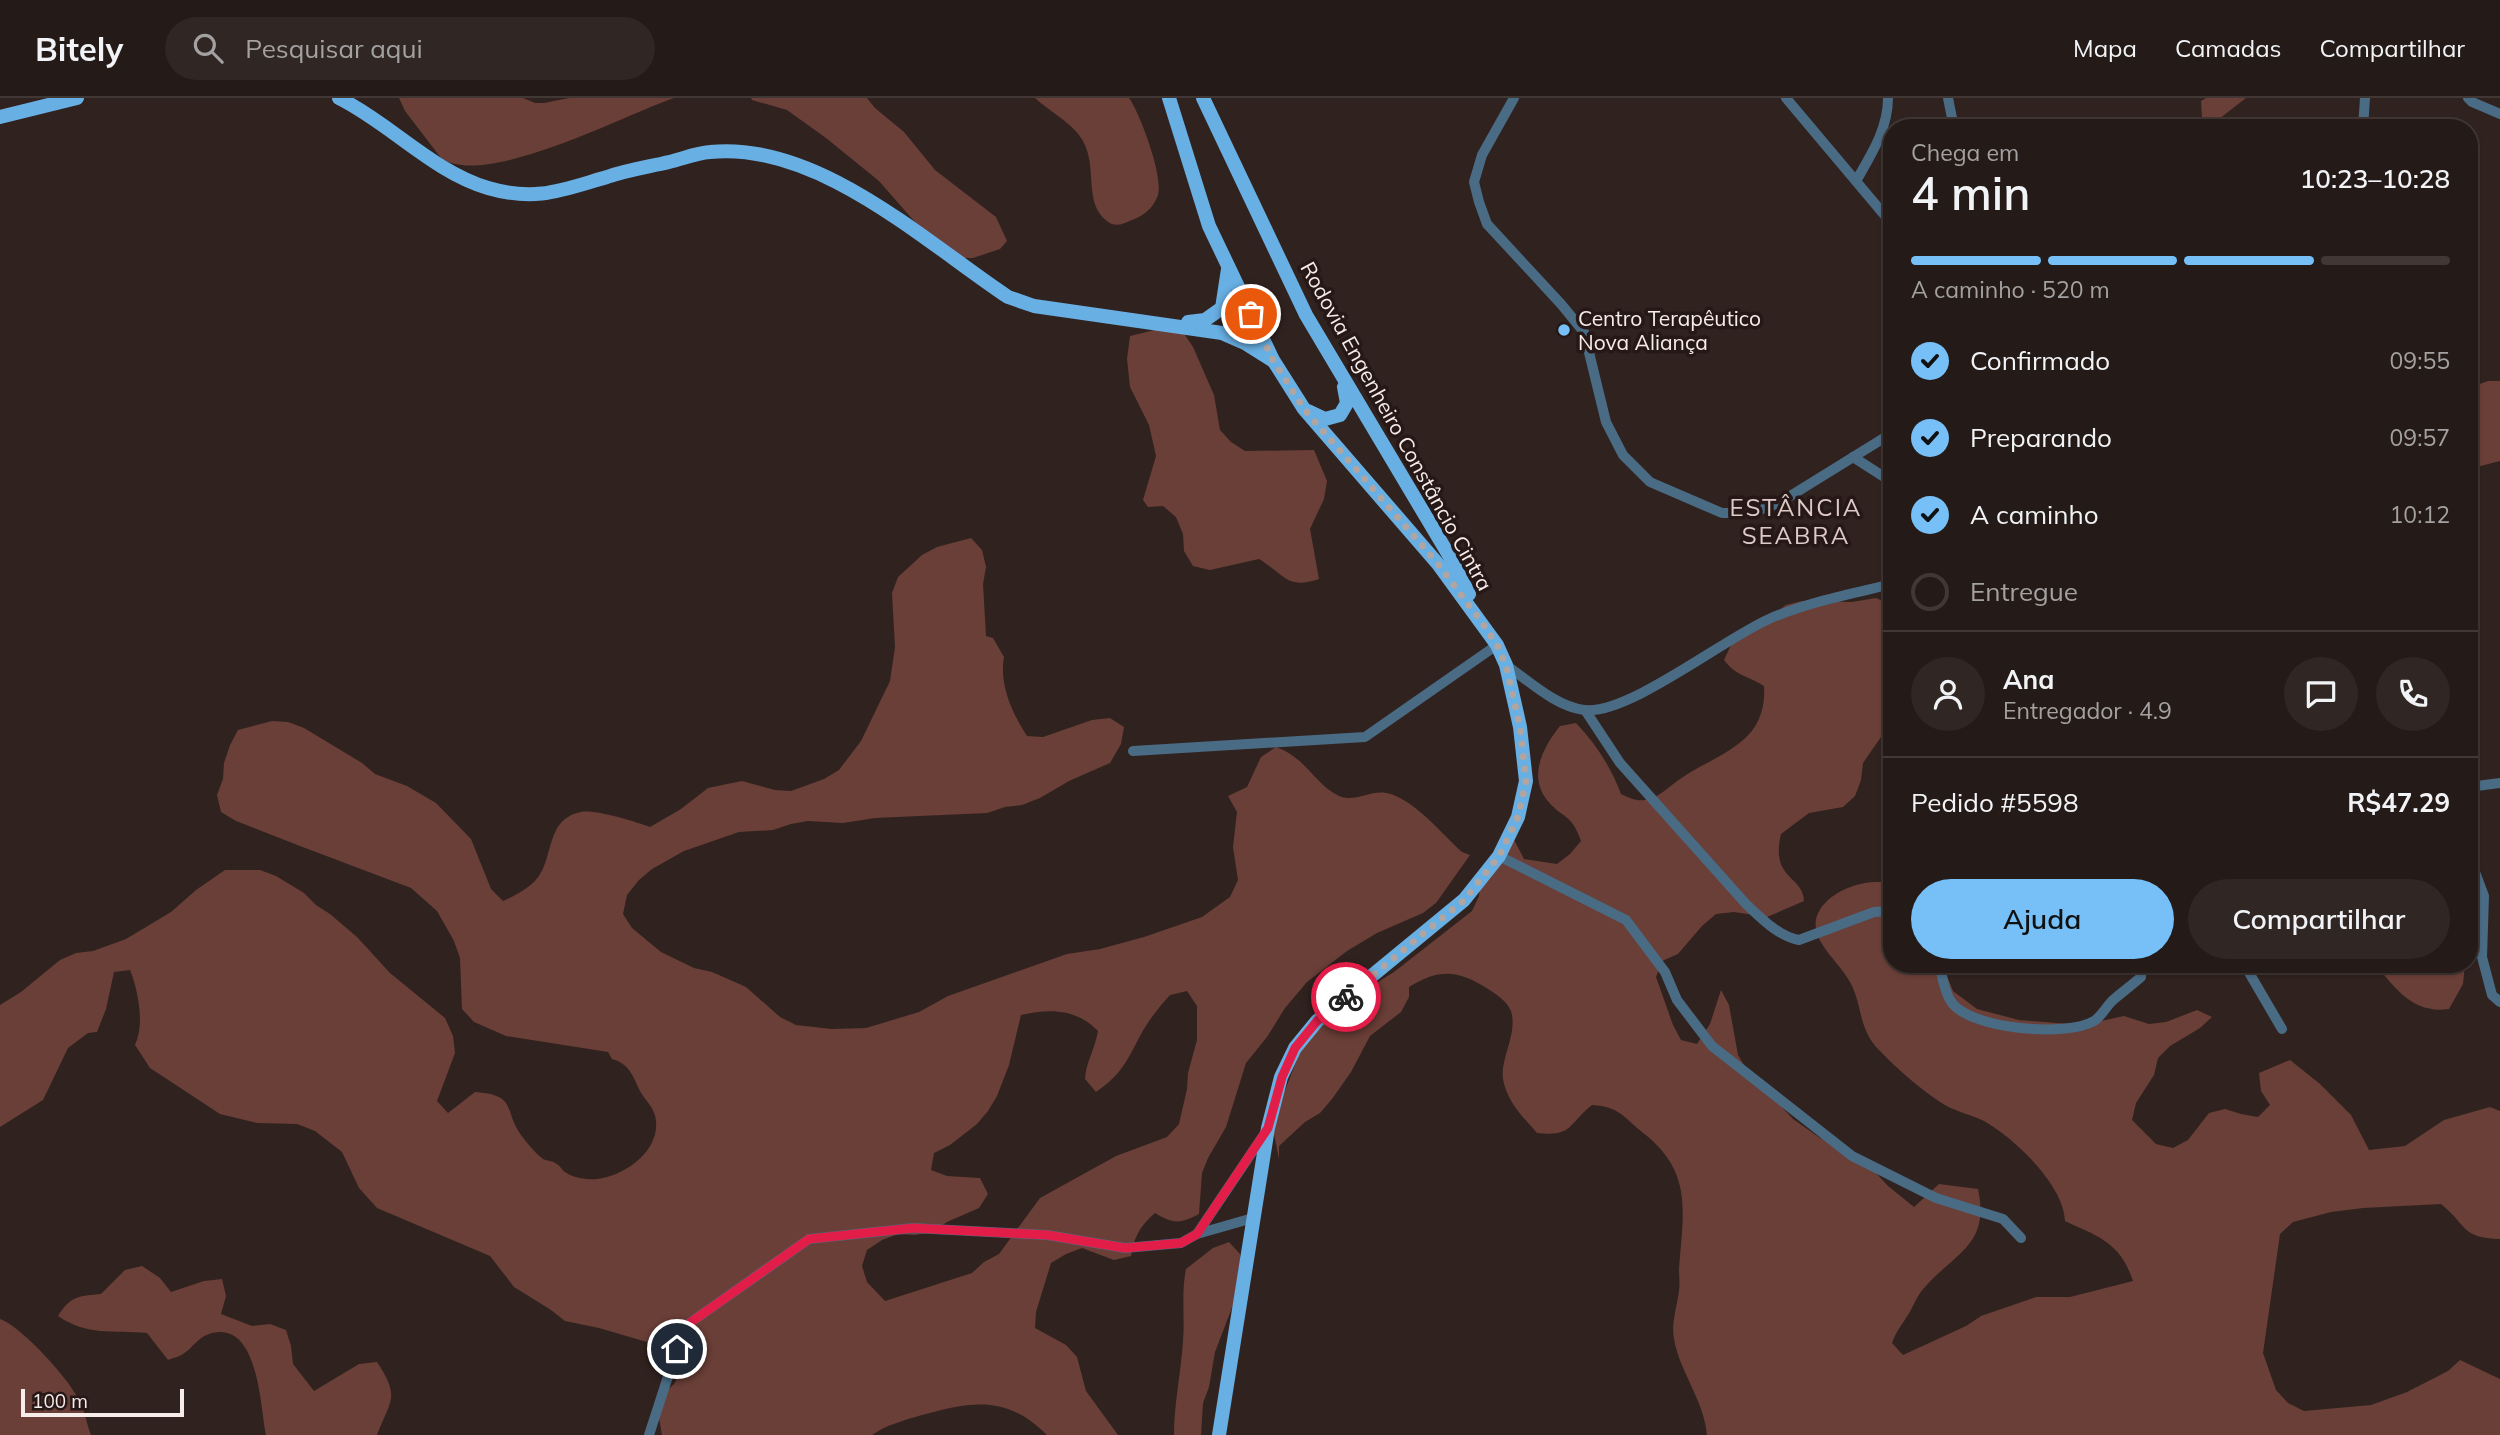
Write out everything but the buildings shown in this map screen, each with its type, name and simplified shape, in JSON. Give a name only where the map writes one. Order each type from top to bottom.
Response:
[{"type":"main road","points":[[0,117],[77,98]]},
{"type":"main road","points":[[339,98],[455,175],[489,188],[527,195],[557,193],[609,176],[710,152],[767,155],[807,168],[865,197],[1008,297],[1034,306],[1223,333],[1273,360]]},
{"type":"main road","name":"Rodovia Engenheiro Constâncio Cintra","points":[[1169,98],[1209,226],[1273,360],[1304,409],[1438,564],[1497,645],[1506,665],[1520,727],[1526,781],[1518,817],[1499,856],[1464,900],[1317,1021],[1295,1048],[1286,1067],[1268,1128],[1219,1435]]},
{"type":"main road","name":"Rodovia Engenheiro Constâncio Cintra","points":[[1203,98],[1306,315],[1450,557],[1483,624]]},
{"type":"main road","points":[[1173,324],[1205,320],[1222,308],[1228,268]]},
{"type":"main road","points":[[1304,409],[1325,419],[1340,415],[1347,403],[1343,380]]},
{"type":"street","points":[[1514,98],[1482,155],[1474,182],[1479,202],[1487,224],[1584,332],[1606,422],[1623,455],[1650,482],[1722,513],[1750,513],[1779,503],[1883,438]]},
{"type":"street","points":[[1786,98],[1883,212]]},
{"type":"street","points":[[1887,119],[1888,98]]},
{"type":"street","points":[[1948,98],[1952,119]]},
{"type":"street","points":[[2364,119],[2365,98]]},
{"type":"street","points":[[2468,98],[2500,114]]},
{"type":"street","points":[[1856,181],[1875,149],[1883,129]]},
{"type":"street","points":[[1853,457],[1883,476]]},
{"type":"street","points":[[1506,665],[1565,705],[1585,710],[1607,708],[1641,693],[1767,620],[1816,602],[1883,586]]},
{"type":"street","points":[[1133,751],[1365,737],[1497,645]]},
{"type":"street","points":[[1585,710],[1620,763],[1692,844],[1761,919],[1789,938],[1799,940],[1874,912],[1883,912]]},
{"type":"street","points":[[2478,786],[2500,783]]},
{"type":"street","points":[[1499,856],[1626,920],[1665,972],[1677,1000],[1712,1046],[1852,1156],[1936,1198],[2003,1219],[2021,1238]]},
{"type":"street","points":[[2478,880],[2484,896],[2482,957],[2492,995],[2500,1002]]},
{"type":"street","points":[[1942,973],[1951,1001],[1965,1013],[1998,1024],[2052,1030],[2063,1030],[2094,1021],[2110,1002],[2141,977],[2141,973]]},
{"type":"street","points":[[2249,973],[2282,1029]]},
{"type":"street","points":[[1197,1234],[1268,1128]]},
{"type":"street","points":[[649,1435],[684,1327],[809,1239],[913,1228],[1047,1235],[1125,1248],[1181,1243],[1197,1234],[1253,1218]]},
{"type":"shaded area","points":[[399,98],[523,98],[544,103],[569,98],[674,98],[590,133],[521,157],[489,164],[462,165],[441,158],[405,111]]},
{"type":"shaded area","points":[[751,98],[867,98],[904,132],[935,170],[996,217],[1007,241],[1000,249],[973,258],[963,258],[921,229],[879,181],[826,138],[787,110]]},
{"type":"shaded area","points":[[1035,98],[1129,98],[1145,131],[1158,175],[1158,195],[1148,210],[1122,224],[1116,225],[1107,221],[1095,205],[1090,162],[1083,141],[1067,123]]},
{"type":"shaded area","points":[[2206,98],[2246,98],[2219,119],[2202,118],[2201,101]]},
{"type":"shaded area","points":[[1167,327],[1183,332],[1193,347],[1214,395],[1220,430],[1231,442],[1245,451],[1314,450],[1327,481],[1324,499],[1310,529],[1319,579],[1293,582],[1259,559],[1210,570],[1193,566],[1184,551],[1183,534],[1176,517],[1163,506],[1148,507],[1143,500],[1156,456],[1149,425],[1130,387],[1127,359],[1130,336]]},
{"type":"shaded area","points":[[2500,381],[2500,461],[2478,467],[2478,385]]},
{"type":"shaded area","points":[[971,538],[982,550],[986,567],[983,584],[986,636],[993,638],[1004,657],[1005,688],[1016,718],[1027,736],[1043,737],[1092,720],[1110,718],[1124,727],[1121,744],[1110,763],[1069,781],[1040,798],[987,813],[875,818],[843,823],[808,821],[773,830],[739,832],[684,851],[652,869],[627,895],[623,914],[632,928],[661,952],[694,968],[712,972],[746,987],[780,1017],[796,1025],[832,1029],[866,1028],[919,1012],[948,996],[1067,954],[1100,949],[1144,937],[1202,917],[1230,897],[1238,880],[1233,847],[1237,812],[1228,796],[1247,787],[1261,757],[1276,747],[1296,758],[1323,785],[1339,796],[1351,798],[1386,793],[1406,801],[1462,852],[1470,855],[1436,903],[1423,913],[1377,933],[1347,951],[1307,982],[1285,1008],[1246,1063],[1226,1127],[1202,1173],[1199,1214],[1177,1221],[1155,1213],[1138,1232],[1131,1256],[1114,1260],[1082,1248],[1051,1263],[1036,1312],[1035,1328],[1066,1345],[1077,1357],[1086,1391],[1118,1435],[1047,1435],[1018,1413],[1003,1407],[973,1405],[940,1410],[909,1419],[872,1435],[662,1435],[658,1412],[662,1395],[674,1384],[682,1370],[681,1352],[565,1321],[514,1287],[490,1256],[377,1208],[359,1188],[342,1152],[315,1131],[297,1124],[257,1123],[220,1114],[150,1068],[135,1045],[140,1027],[139,1007],[130,970],[114,972],[106,1009],[97,1032],[88,1033],[68,1048],[43,1100],[0,1127],[0,1005],[21,992],[60,960],[126,939],[171,912],[225,870],[260,870],[304,893],[357,937],[390,973],[445,1018],[453,1036],[455,1053],[437,1101],[448,1113],[475,1092],[498,1096],[504,1100],[521,1135],[537,1154],[568,1174],[597,1179],[628,1168],[638,1161],[652,1143],[656,1121],[652,1108],[626,1067],[612,1059],[608,1052],[506,1036],[474,1022],[462,1009],[460,958],[454,941],[437,911],[411,888],[236,821],[221,812],[217,795],[230,745],[238,730],[272,721],[288,722],[304,728],[362,763],[375,774],[407,786],[436,803],[471,839],[491,889],[503,901],[535,881],[541,873],[555,832],[569,816],[581,812],[596,812],[650,827],[681,809],[708,788],[742,781],[775,790],[791,791],[824,779],[839,770],[861,741],[890,681],[895,647],[892,593],[898,577],[922,555],[937,547]],"holes":[[[1187,991],[1197,1006],[1197,1040],[1179,1124],[1167,1137],[1116,1156],[1040,1198],[999,1254],[972,1273],[885,1301],[867,1282],[862,1266],[867,1250],[898,1234],[932,1232],[979,1208],[988,1194],[980,1178],[947,1176],[931,1170],[934,1153],[950,1145],[977,1124],[988,1111],[1009,1065],[1021,1015],[1042,1011],[1063,1012],[1081,1018],[1098,1031],[1085,1079],[1096,1092],[1112,1080],[1122,1067],[1147,1025],[1170,995]]]},
{"type":"shaded area","points":[[1876,598],[1883,601],[1883,734],[1863,763],[1855,796],[1843,807],[1809,813],[1781,834],[1779,849],[1783,869],[1798,886],[1804,901],[1767,917],[1734,912],[1716,914],[1678,954],[1662,961],[1656,977],[1681,1040],[1697,1044],[1710,1024],[1721,990],[1729,1005],[1738,1055],[1747,1070],[1793,1119],[1820,1138],[1836,1144],[1876,1173],[1914,1207],[1939,1184],[1978,1189],[1980,1208],[1975,1235],[1968,1246],[1922,1290],[1892,1343],[1903,1355],[1966,1326],[1981,1316],[2036,1297],[2070,1297],[2133,1281],[2122,1257],[2115,1249],[2107,1242],[2065,1221],[2062,1207],[2047,1178],[2023,1151],[1984,1121],[1940,1102],[1900,1071],[1872,1042],[1850,982],[1822,944],[1816,922],[1819,912],[1833,896],[1854,886],[1872,882],[1883,882],[1883,973],[1948,973],[1953,991],[1977,1009],[2019,1020],[2082,1025],[2124,1016],[2149,1024],[2166,1022],[2197,1010],[2212,1017],[2200,1028],[2170,1046],[2158,1058],[2154,1075],[2136,1103],[2132,1120],[2156,1144],[2173,1148],[2188,1140],[2209,1113],[2225,1109],[2258,1117],[2270,1105],[2261,1091],[2259,1073],[2290,1060],[2320,1084],[2351,1115],[2369,1150],[2405,1146],[2444,1120],[2490,1107],[2500,1111],[2500,1239],[2471,1233],[2441,1204],[2363,1208],[2331,1212],[2293,1222],[2280,1234],[2263,1353],[2276,1390],[2288,1403],[2304,1411],[2371,1405],[2407,1392],[2448,1371],[2460,1360],[2500,1379],[2500,1435],[1707,1435],[1701,1410],[1681,1363],[1673,1333],[1679,1288],[1683,1211],[1678,1178],[1670,1162],[1659,1147],[1625,1117],[1615,1110],[1601,1106],[1592,1105],[1564,1131],[1537,1133],[1512,1102],[1503,1079],[1513,1020],[1509,1007],[1494,993],[1458,975],[1440,974],[1409,987],[1409,997],[1401,1012],[1370,1036],[1351,1072],[1332,1099],[1320,1113],[1305,1122],[1279,1146],[1279,1159],[1273,1129],[1277,1111],[1303,1044],[1313,1031],[1472,911],[1479,896],[1481,879],[1510,832],[1524,859],[1557,864],[1581,841],[1574,825],[1547,800],[1539,781],[1538,772],[1543,752],[1560,726],[1576,723],[1608,765],[1621,794],[1639,800],[1652,798],[1736,746],[1758,721],[1764,686],[1738,673],[1724,660],[1731,645],[1786,605],[1802,601],[1852,602]]},
{"type":"shaded area","points":[[2382,973],[2464,973],[2463,984],[2449,1009],[2436,1010],[2415,1004]]},
{"type":"shaded area","points":[[1229,1242],[1240,1254],[1242,1272],[1215,1352],[1209,1387],[1203,1403],[1201,1435],[1174,1435],[1183,1341],[1186,1269],[1213,1248]]},
{"type":"shaded area","points":[[142,1266],[160,1278],[171,1292],[204,1281],[222,1279],[226,1296],[221,1314],[252,1326],[270,1324],[286,1330],[293,1364],[314,1391],[359,1364],[377,1362],[389,1384],[391,1399],[377,1435],[266,1435],[254,1368],[238,1339],[226,1333],[209,1334],[183,1354],[168,1360],[147,1333],[79,1327],[58,1316],[71,1301],[101,1294],[125,1270]]},
{"type":"shaded area","points":[[0,1319],[31,1342],[64,1378],[80,1403],[91,1435],[0,1435]]},
{"type":"way so far","points":[[1251,314],[1273,360],[1304,409],[1438,564],[1497,645],[1506,665],[1520,727],[1526,781],[1518,817],[1499,856],[1464,900],[1346,997]]},
{"type":"place","name":"Centro Terapêutico Nova Aliança","points":[[1564,330]]},
{"type":"district","name":"ESTÂNCIA SEABRA","points":[[1796,521]]},
{"type":"route","points":[[677,1349],[684,1327],[809,1239],[913,1228],[1047,1235],[1125,1248],[1181,1243],[1197,1234],[1268,1128],[1282,1077],[1295,1048],[1317,1021],[1346,997]]}]
